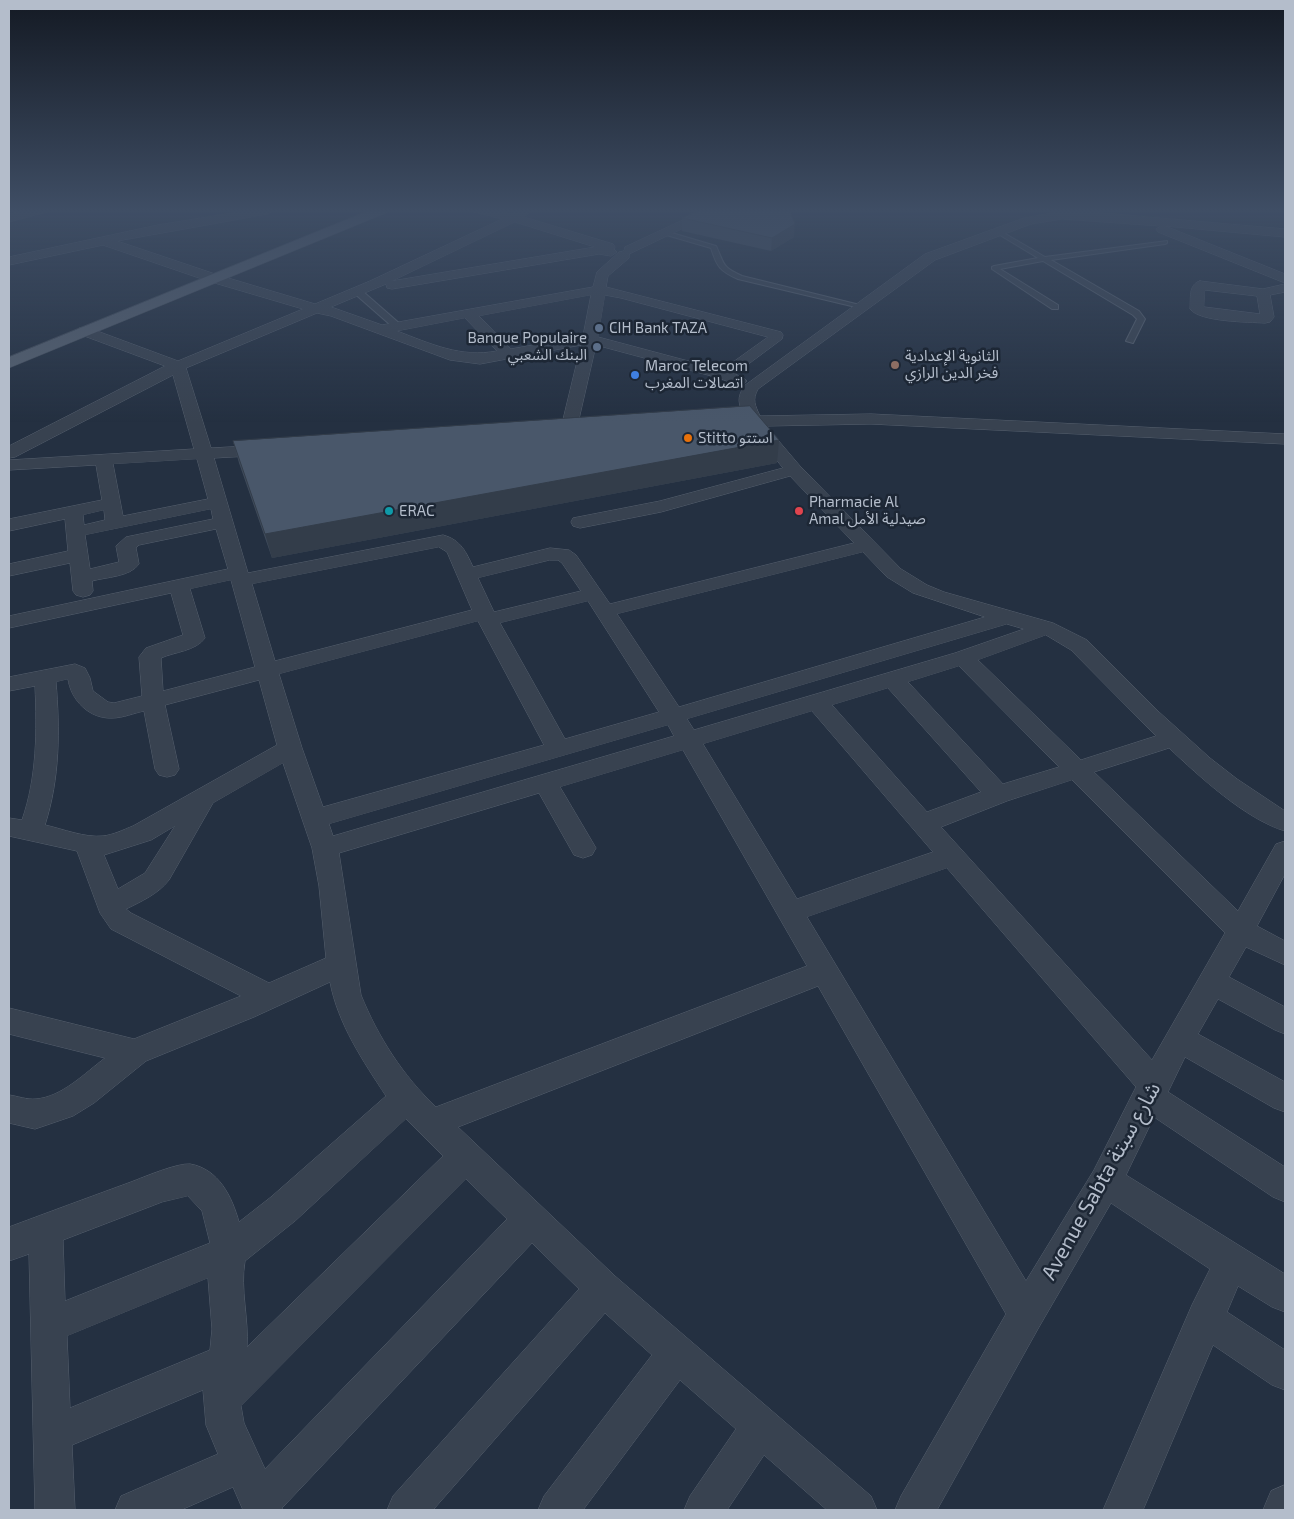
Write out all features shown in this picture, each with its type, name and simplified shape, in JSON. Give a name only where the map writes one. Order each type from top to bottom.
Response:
[{"type":"main road","points":[[9,363],[206,281]]},
{"type":"street","points":[[223,281],[317,309],[334,312],[450,356],[480,359],[590,339],[724,375],[752,386]]},
{"type":"street","points":[[9,452],[178,366],[382,281]]},
{"type":"street","points":[[375,284],[419,281]]},
{"type":"street","points":[[568,432],[601,281]]},
{"type":"street","points":[[896,281],[752,386],[746,396],[746,404],[754,421],[794,470],[894,573],[920,589],[1046,628],[1063,635],[1079,645],[1174,738],[1242,796],[1285,822]]},
{"type":"street","points":[[1263,293],[1267,317],[1265,319],[1206,313],[1197,309],[1198,287],[1200,285],[1263,293],[1285,288]]},
{"type":"street","points":[[381,330],[600,290],[664,304],[776,335],[775,339],[724,375]]},
{"type":"street","points":[[468,313],[508,354]]},
{"type":"street","points":[[84,331],[178,366]]},
{"type":"street","points":[[178,366],[290,748],[324,848],[337,919],[340,964],[347,995],[357,1021],[374,1053],[406,1098],[465,1157],[603,1288],[857,1510]]},
{"type":"street","points":[[724,422],[871,419],[1285,439]]},
{"type":"street","points":[[549,433],[588,430]]},
{"type":"street","points":[[9,465],[283,449]]},
{"type":"street","points":[[104,460],[115,523]]},
{"type":"street","points":[[580,522],[657,508],[794,470]]},
{"type":"street","points":[[9,525],[112,504]]},
{"type":"street","points":[[73,511],[84,605]]},
{"type":"street","points":[[76,532],[115,523],[221,512]]},
{"type":"street","points":[[81,577],[122,568],[129,564],[126,546],[130,542],[221,512]]},
{"type":"street","points":[[9,622],[180,585],[443,541],[455,548],[466,575],[487,616],[558,748]]},
{"type":"street","points":[[9,684],[45,676],[77,672],[83,694],[94,704],[106,711],[114,711],[267,670],[487,616],[599,602],[866,546]]},
{"type":"street","points":[[466,575],[550,554],[562,554],[569,559],[689,740],[1026,1314]]},
{"type":"street","points":[[9,570],[78,555]]},
{"type":"street","points":[[166,769],[153,700],[150,659],[151,654],[184,644],[194,638],[180,585]]},
{"type":"street","points":[[314,819],[1008,617]]},
{"type":"street","points":[[324,848],[962,658],[1046,628]]},
{"type":"street","points":[[962,658],[1242,931],[1285,954]]},
{"type":"street","points":[[20,828],[38,812],[46,775],[48,750],[45,676]]},
{"type":"street","points":[[893,679],[998,795]]},
{"type":"street","points":[[817,702],[952,856],[1151,1091],[1285,1186]]},
{"type":"street","points":[[923,824],[998,795],[1174,738]]},
{"type":"street","points":[[20,828],[87,844],[102,846],[111,844],[142,833],[290,748]]},
{"type":"street","points":[[545,782],[583,848]]},
{"type":"street","points":[[111,904],[154,880],[205,797]]},
{"type":"street","points":[[87,844],[114,913],[121,921],[269,997]]},
{"type":"street","name":"Avenue Sabta شارع سبتة","points":[[915,1510],[1026,1314],[1106,1181],[1151,1091],[1285,851]]},
{"type":"street","points":[[791,912],[952,856]]},
{"type":"street","points":[[9,1109],[36,1114],[62,1106],[83,1093],[135,1052],[269,997],[340,964]]},
{"type":"street","points":[[431,1123],[825,971]]},
{"type":"street","points":[[1213,982],[1285,1022]]},
{"type":"street","points":[[9,1021],[135,1052]]},
{"type":"street","points":[[1180,1038],[1285,1098]]},
{"type":"street","points":[[48,1326],[229,1252],[283,1209],[406,1098]]},
{"type":"street","points":[[221,1399],[465,1157]]},
{"type":"street","points":[[9,1244],[162,1186],[189,1180],[209,1190],[216,1201],[229,1252],[225,1274],[230,1329],[222,1377],[221,1399],[225,1424],[262,1507],[531,1219]]},
{"type":"street","points":[[1106,1181],[1231,1262],[1285,1294]]},
{"type":"street","points":[[45,1230],[56,1510]]},
{"type":"street","points":[[1123,1510],[1231,1262]]},
{"type":"street","points":[[407,1510],[603,1288]]},
{"type":"street","points":[[1206,1318],[1285,1372]]},
{"type":"street","points":[[558,1510],[677,1353]]},
{"type":"street","points":[[52,1434],[226,1362]]},
{"type":"street","points":[[704,1510],[760,1426]]},
{"type":"street","points":[[135,1510],[242,1463]]},
{"type":"street","points":[[1284,1510],[1285,1505]]},
{"type":"lane","points":[[752,281],[860,306]]},
{"type":"lane","points":[[1014,281],[1055,308]]},
{"type":"lane","points":[[1082,281],[1136,313],[1141,319],[1139,327],[1130,341]]},
{"type":"lane","points":[[357,291],[397,326]]},
{"type":"building","name":"ERAC","points":[[750,406],[779,440],[265,534],[233,441]]},
{"type":"place","name":"CIH Bank TAZA","points":[[599,328]]},
{"type":"place","name":"Banque Populaire البنك الشعبي","points":[[597,347]]},
{"type":"place","name":"الثانوية الإعدادية فخر الدين الرازي","points":[[895,365]]},
{"type":"place","name":"Maroc Telecom اتصالات المغرب","points":[[635,375]]},
{"type":"place","name":"Stitto استتو","points":[[688,438]]},
{"type":"place","name":"ERAC","points":[[389,511]]},
{"type":"place","name":"Pharmacie Al Amal صيدلية الأمل","points":[[799,511]]}]
